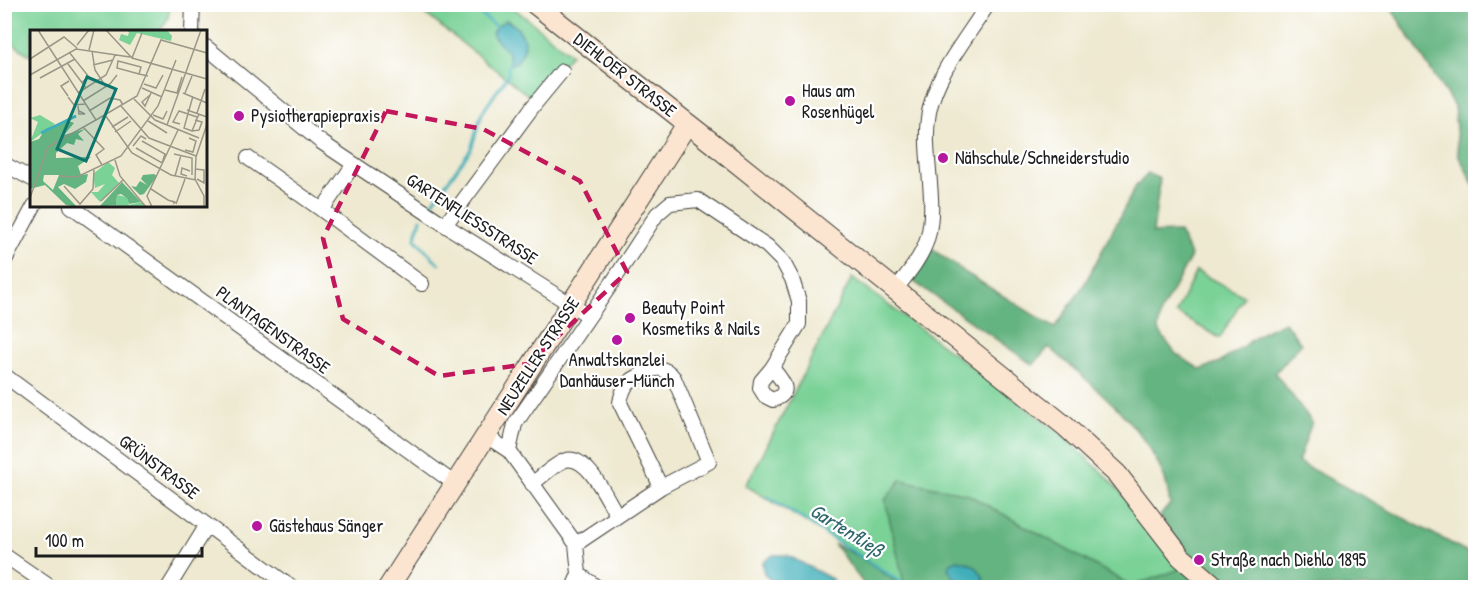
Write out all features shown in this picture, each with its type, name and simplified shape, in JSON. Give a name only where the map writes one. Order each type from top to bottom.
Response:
[{"type":"main road","name":"DIEHLOER STRASSE","points":[[534,4],[1065,426],[1117,474],[1181,557],[1217,588]]},
{"type":"main road","name":"NEUZELLER STRASSE","points":[[388,588],[687,124]]},
{"type":"street","points":[[192,30],[193,4]]},
{"type":"street","points":[[895,290],[920,255],[927,239],[931,205],[928,123],[934,95],[945,71],[988,4]]},
{"type":"street","name":"GARTENFLIESSSTRASSE","points":[[207,48],[321,142],[445,225],[589,316]]},
{"type":"street","name":"DIEHLOER STRASSE","points":[[445,225],[561,71]]},
{"type":"street","points":[[248,158],[422,284]]},
{"type":"street","points":[[4,164],[30,178]]},
{"type":"street","points":[[322,210],[354,164]]},
{"type":"street","points":[[509,451],[515,424],[657,214],[670,203],[698,200],[767,246],[783,262],[792,279],[799,301],[799,324],[772,368]]},
{"type":"street","points":[[4,262],[33,207]]},
{"type":"street","name":"PLANTAGENSTRASSE","points":[[72,207],[455,484]]},
{"type":"street","points":[[576,544],[661,487],[709,462],[674,378],[669,371],[660,368],[647,371],[628,382],[622,394],[621,403],[661,487]]},
{"type":"street","name":"GRÜNSTRASSE","points":[[4,375],[292,588]]},
{"type":"street","points":[[486,436],[509,451],[576,544],[579,574],[573,588]]},
{"type":"street","points":[[532,484],[565,460],[577,460],[587,467],[617,515]]},
{"type":"street","points":[[168,588],[207,525]]},
{"type":"street","points":[[4,555],[52,588]]},
{"type":"street","points":[[579,574],[598,588]]},
{"type":"highlighted area","points":[[386,111],[483,129],[580,181],[627,272],[528,364],[439,376],[343,319],[323,238]]},
{"type":"green space","points":[[5,4],[170,5],[168,18],[161,30],[30,30],[30,55],[5,38]]},
{"type":"green space","points":[[414,5],[510,5],[571,54],[534,100]]},
{"type":"green space","points":[[1389,5],[1428,5],[1441,13],[1443,5],[1475,5],[1475,188],[1458,154],[1454,106]]},
{"type":"green space","points":[[1148,174],[1160,179],[1153,233],[1179,232],[1191,256],[1161,312],[1158,330],[1176,354],[1201,370],[1222,361],[1263,332],[1285,322],[1301,344],[1275,373],[1312,422],[1298,462],[1475,556],[1475,587],[1223,587],[1188,556],[1160,516],[1170,504],[1165,480],[1155,457],[1129,422],[1098,390],[1049,347],[1033,365],[913,281],[932,249],[966,273],[1055,328],[1085,283],[1136,186]]},
{"type":"green space","points":[[1196,271],[1244,296],[1220,338],[1176,313]]},
{"type":"green space","points":[[852,278],[1059,432],[1109,479],[1203,587],[898,587],[861,556],[745,485]]},
{"type":"green space","points":[[901,480],[967,494],[1132,586],[1183,568],[1207,587],[905,587],[885,500]]},
{"type":"green space","points":[[834,544],[860,557],[903,587],[866,587]]},
{"type":"water","points":[[506,20],[519,30],[525,45],[522,55],[512,64],[509,64],[507,51],[492,33]]},
{"type":"water","points":[[773,555],[787,555],[832,579],[836,587],[789,586],[769,579],[764,572],[763,562]]},
{"type":"water","points":[[957,560],[977,568],[984,580],[982,587],[966,586],[954,578],[948,568]]},
{"type":"waterway","name":"Gartenfließ","points":[[457,4],[482,15],[496,27]]},
{"type":"waterway","name":"Gartenfließ","points":[[430,206],[471,149],[482,113],[508,75],[509,64]]},
{"type":"waterway","name":"Gartenfließ","points":[[421,219],[415,239],[439,264]]},
{"type":"waterway","name":"Gartenfließ","points":[[768,497],[910,588]]},
{"type":"place","name":"Haus am Rosenhügel","points":[[790,101]]},
{"type":"place","name":"Pysiotherapiepraxis","points":[[239,116]]},
{"type":"place","name":"Nähschule/Schneiderstudio","points":[[943,158]]},
{"type":"place","name":"Beauty Point Kosmetiks & Nails","points":[[630,318]]},
{"type":"place","name":"Anwaltskanzlei Danhäuser-Münch","points":[[617,340]]},
{"type":"place","name":"Gästehaus Sänger","points":[[257,526]]},
{"type":"place","name":"Straße nach Diehlo 1895","points":[[1199,560]]}]
